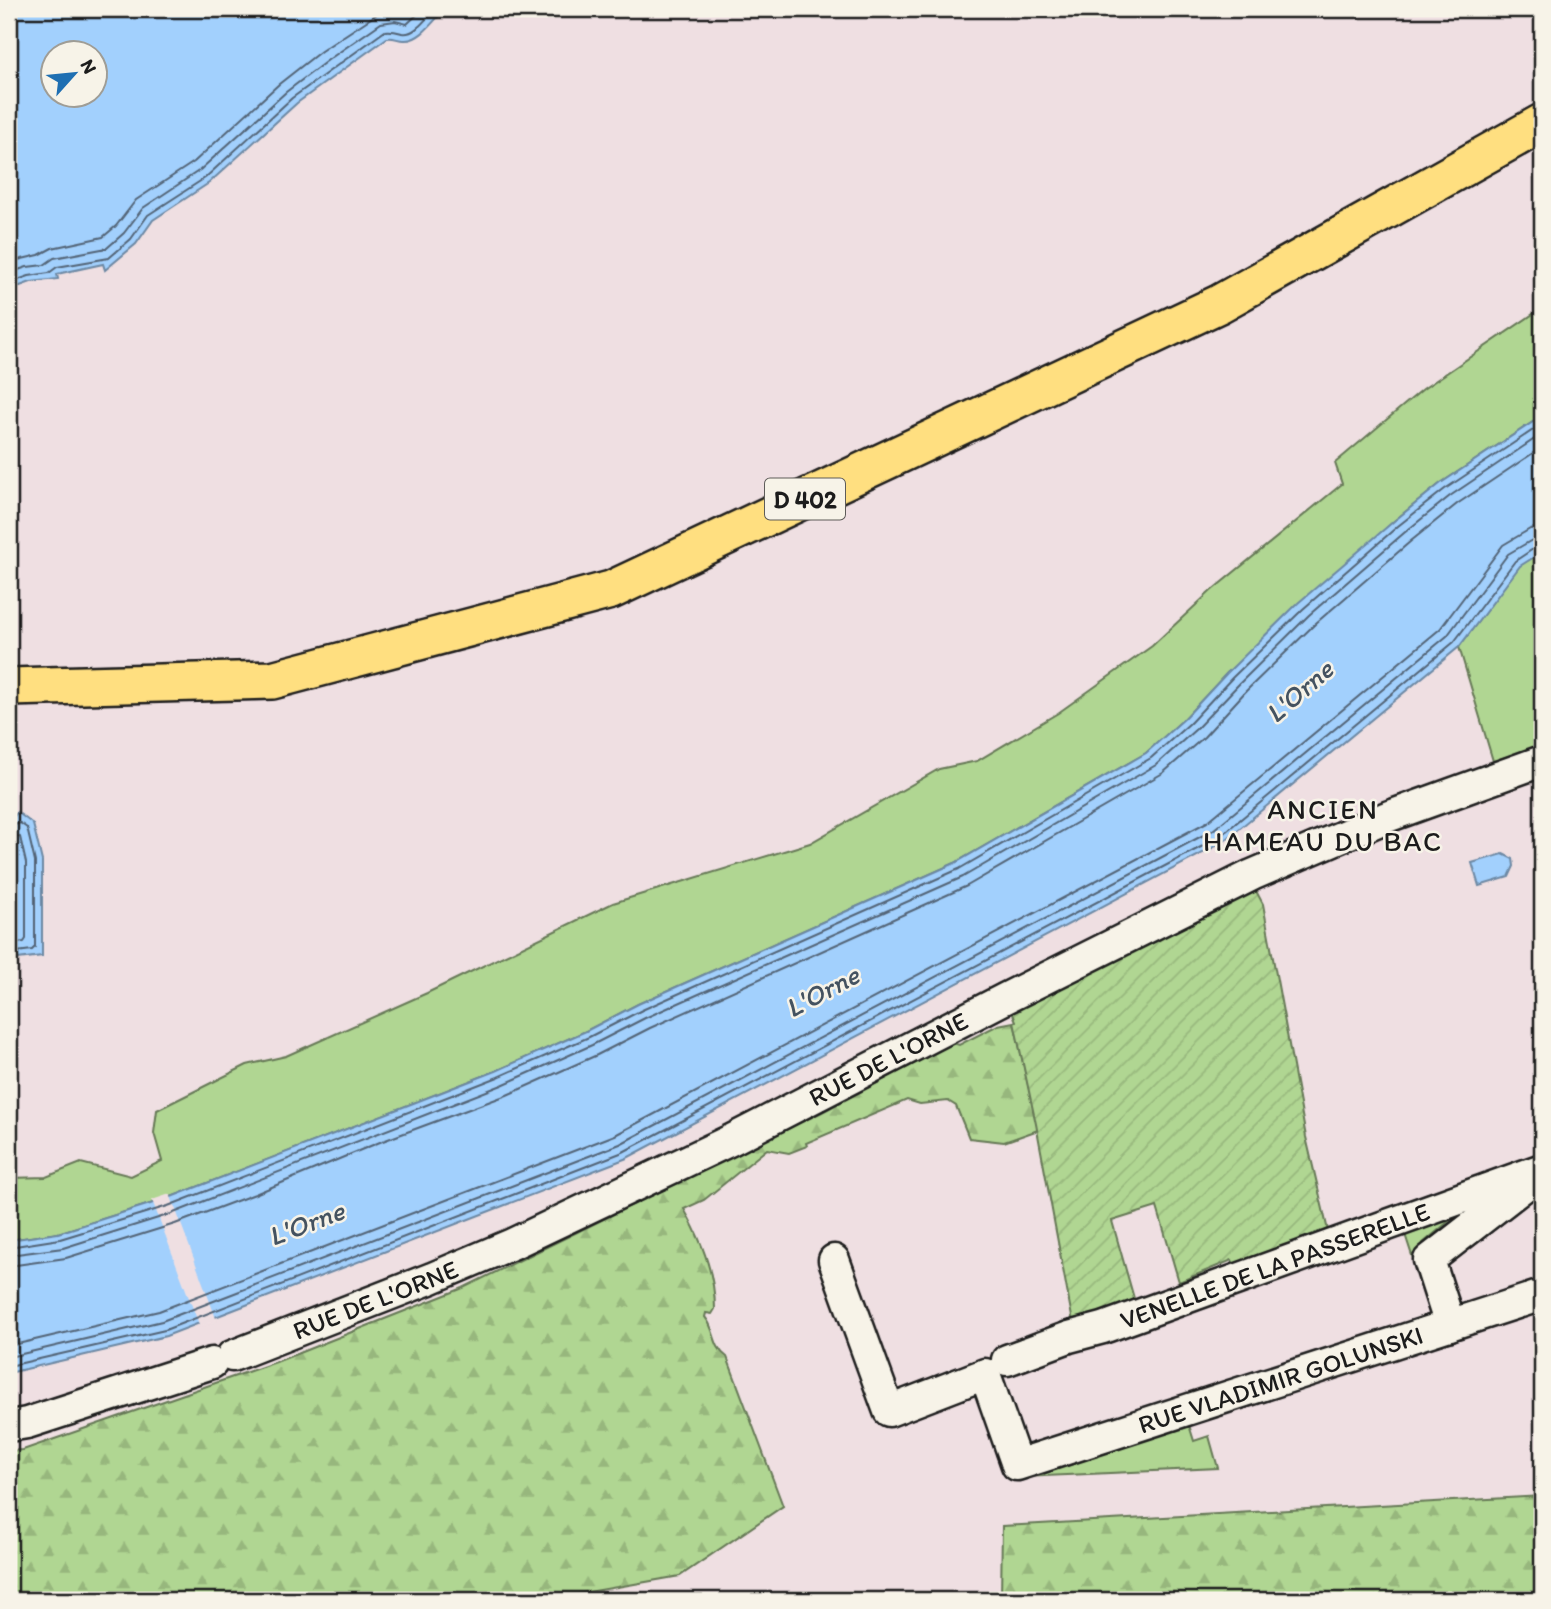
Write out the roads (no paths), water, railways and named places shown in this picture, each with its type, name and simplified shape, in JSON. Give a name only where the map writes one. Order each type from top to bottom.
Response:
[{"type":"main road","name":"D 402","points":[[9,687],[272,680],[611,590],[1219,304],[1542,123]]},
{"type":"street","name":"RUE DE L'ORNE","points":[[9,1426],[27,1423],[222,1359],[432,1279],[731,1140],[1018,991],[1252,875],[1387,817],[1542,761]]},
{"type":"street","name":"VENELLE DE LA PASSERELLE","points":[[1450,1325],[1429,1259],[1542,1170]]},
{"type":"street","name":"VENELLE DE LA PASSERELLE","points":[[1007,1360],[1542,1170]]},
{"type":"street","name":"RUE VLADIMIR GOLUNSKI","points":[[834,1261],[888,1411],[985,1374],[1017,1465],[1542,1295]]},
{"type":"water","points":[[9,9],[445,9],[416,37],[410,40],[387,38],[297,103],[209,183],[153,220],[136,244],[105,270],[103,264],[57,274],[58,279],[31,282],[9,290]]},
{"type":"water","name":"L'Orne","points":[[1542,416],[1542,552],[1520,566],[1459,647],[1222,843],[627,1158],[166,1336],[9,1373],[9,1240],[58,1233],[166,1199],[496,1071],[586,1031],[638,1004],[955,863],[1146,753],[1185,718],[1298,603],[1394,521],[1441,483]]},
{"type":"water","points":[[17,812],[33,824],[42,861],[42,956],[9,960],[9,824]]},
{"type":"water","points":[[1503,854],[1513,859],[1514,866],[1509,877],[1479,886],[1472,863]]},
{"type":"district","name":"ANCIEN HAMEAU DU BAC","points":[[1323,825]]}]
